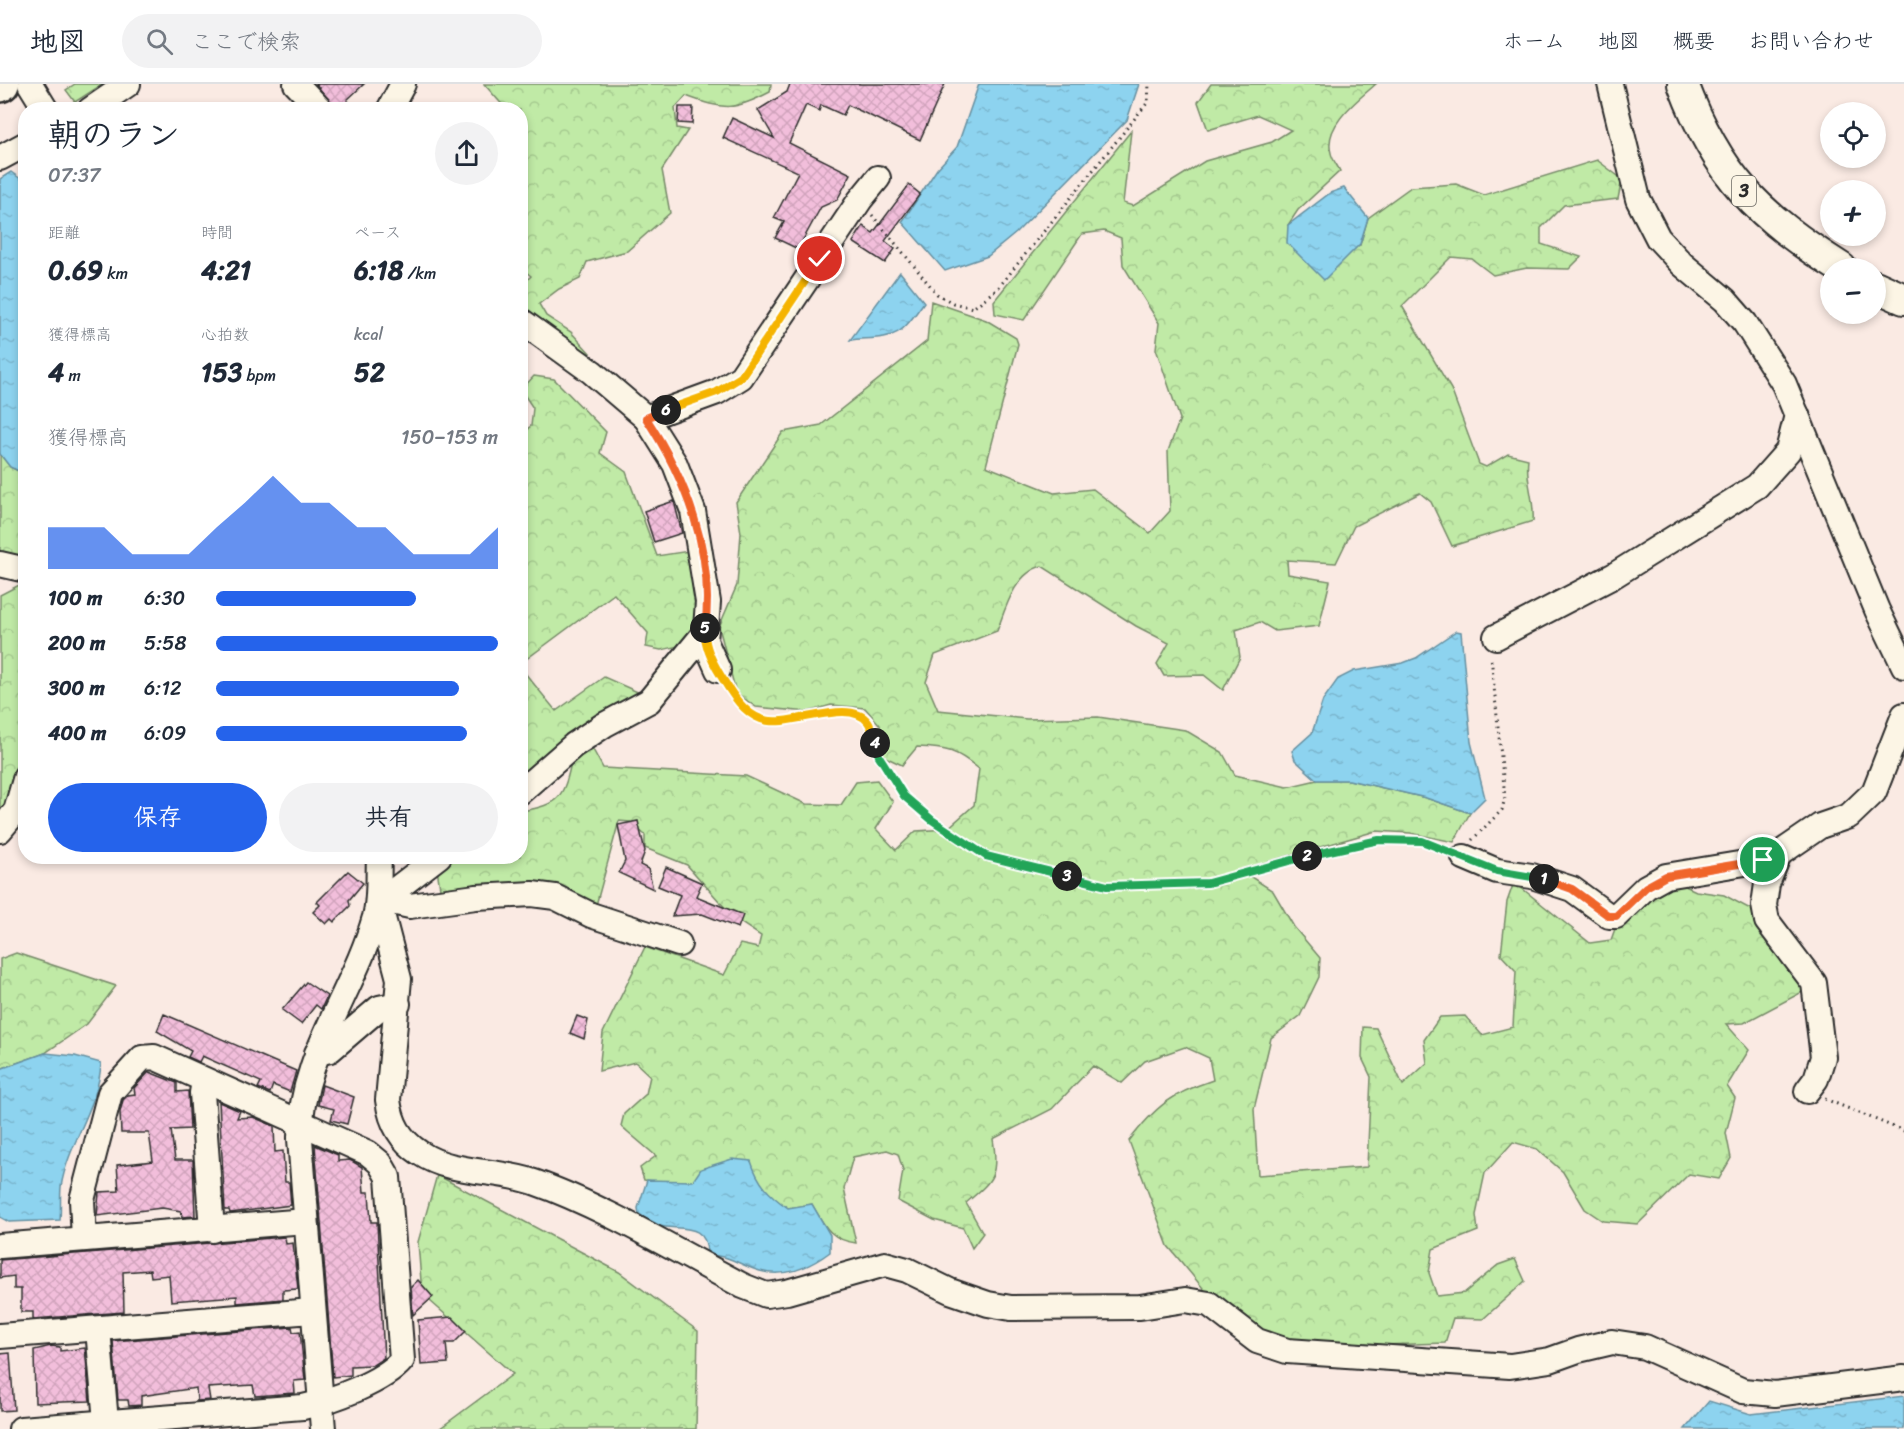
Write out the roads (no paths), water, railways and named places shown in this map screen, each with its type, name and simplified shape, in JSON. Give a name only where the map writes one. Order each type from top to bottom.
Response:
[{"type":"main road","name":"3","points":[[1683,84],[1711,148],[1734,181],[1792,237],[1825,258]]},
{"type":"main road","points":[[1886,291],[1904,299]]},
{"type":"street","points":[[30,84],[41,102]]},
{"type":"street","points":[[102,102],[128,84]]},
{"type":"street","points":[[296,84],[313,102]]},
{"type":"street","points":[[393,102],[403,84]]},
{"type":"street","points":[[1610,84],[1638,199],[1658,238],[1682,264],[1725,300],[1745,323],[1784,384],[1876,610],[1904,666]]},
{"type":"street","points":[[0,158],[18,148]]},
{"type":"street","points":[[646,418],[717,392],[741,377],[860,200],[878,178]]},
{"type":"street","points":[[528,326],[592,372],[646,418],[675,464],[693,511],[708,602],[704,634],[718,670]]},
{"type":"street","points":[[1497,637],[1613,576],[1757,486],[1788,451],[1797,415]]},
{"type":"street","points":[[0,564],[18,568]]},
{"type":"street","points":[[528,785],[574,745],[604,725],[650,701],[704,634]]},
{"type":"street","points":[[1464,857],[1497,871],[1532,876],[1572,889],[1609,916],[1616,916],[1646,887],[1666,876],[1763,860],[1779,854],[1820,826],[1849,816],[1874,792],[1904,715]]},
{"type":"street","points":[[0,830],[16,811],[18,804]]},
{"type":"street","points":[[1779,854],[1767,884],[1764,904],[1767,921],[1814,983],[1823,1057],[1816,1079],[1807,1091]]},
{"type":"street","points":[[323,1429],[312,1311],[300,1107],[317,1053],[364,946],[378,899],[379,864]]},
{"type":"street","points":[[378,899],[428,864]]},
{"type":"street","points":[[378,899],[410,906],[476,897],[532,894],[555,897],[591,915],[679,944]]},
{"type":"street","points":[[378,899],[398,968],[398,1004],[388,1100],[394,1127],[413,1148],[441,1163],[536,1182],[595,1209],[743,1286],[766,1295],[787,1292],[885,1264],[907,1270],[950,1291],[988,1304],[1011,1308],[1140,1307],[1185,1300],[1209,1304],[1257,1341],[1287,1352],[1510,1366],[1550,1360],[1612,1342],[1645,1347],[1743,1391],[1775,1394],[1904,1378]]},
{"type":"street","points":[[317,1053],[330,1050],[379,1008],[398,1004]]},
{"type":"street","points":[[21,1429],[303,1407],[319,1403],[395,1369],[402,1360],[388,1177],[380,1163],[368,1153],[299,1120],[154,1057],[142,1058],[110,1093],[82,1200],[84,1239]]},
{"type":"street","points":[[204,1080],[202,1093],[212,1230]]},
{"type":"street","points":[[0,1246],[306,1221]]},
{"type":"street","points":[[0,1336],[312,1311]]},
{"type":"street","points":[[98,1329],[106,1422]]},
{"type":"water","points":[[979,84],[1139,84],[1127,120],[1016,233],[988,256],[945,271],[902,222],[937,169],[957,147]]},
{"type":"water","points":[[11,172],[18,177],[18,471],[10,467],[0,454],[0,179]]},
{"type":"water","points":[[1344,188],[1368,218],[1360,244],[1324,280],[1287,243],[1288,225],[1330,193]]},
{"type":"water","points":[[900,272],[924,302],[915,315],[901,330],[887,337],[850,340]]},
{"type":"water","points":[[1456,631],[1461,632],[1471,742],[1485,798],[1470,813],[1426,798],[1349,780],[1317,780],[1295,760],[1292,751],[1312,733],[1323,700],[1338,679],[1354,671],[1403,663],[1416,658]]},
{"type":"water","points":[[45,1053],[75,1056],[101,1063],[99,1079],[65,1171],[61,1187],[60,1220],[9,1222],[0,1217],[0,1069]]},
{"type":"water","points":[[732,1159],[751,1161],[765,1188],[788,1208],[812,1204],[830,1235],[830,1252],[797,1270],[769,1273],[728,1258],[707,1255],[706,1244],[697,1232],[656,1225],[639,1214],[638,1208],[647,1180],[693,1181],[701,1169]]},
{"type":"water","points":[[1904,1396],[1904,1429],[1685,1429],[1709,1401],[1751,1414]]}]
